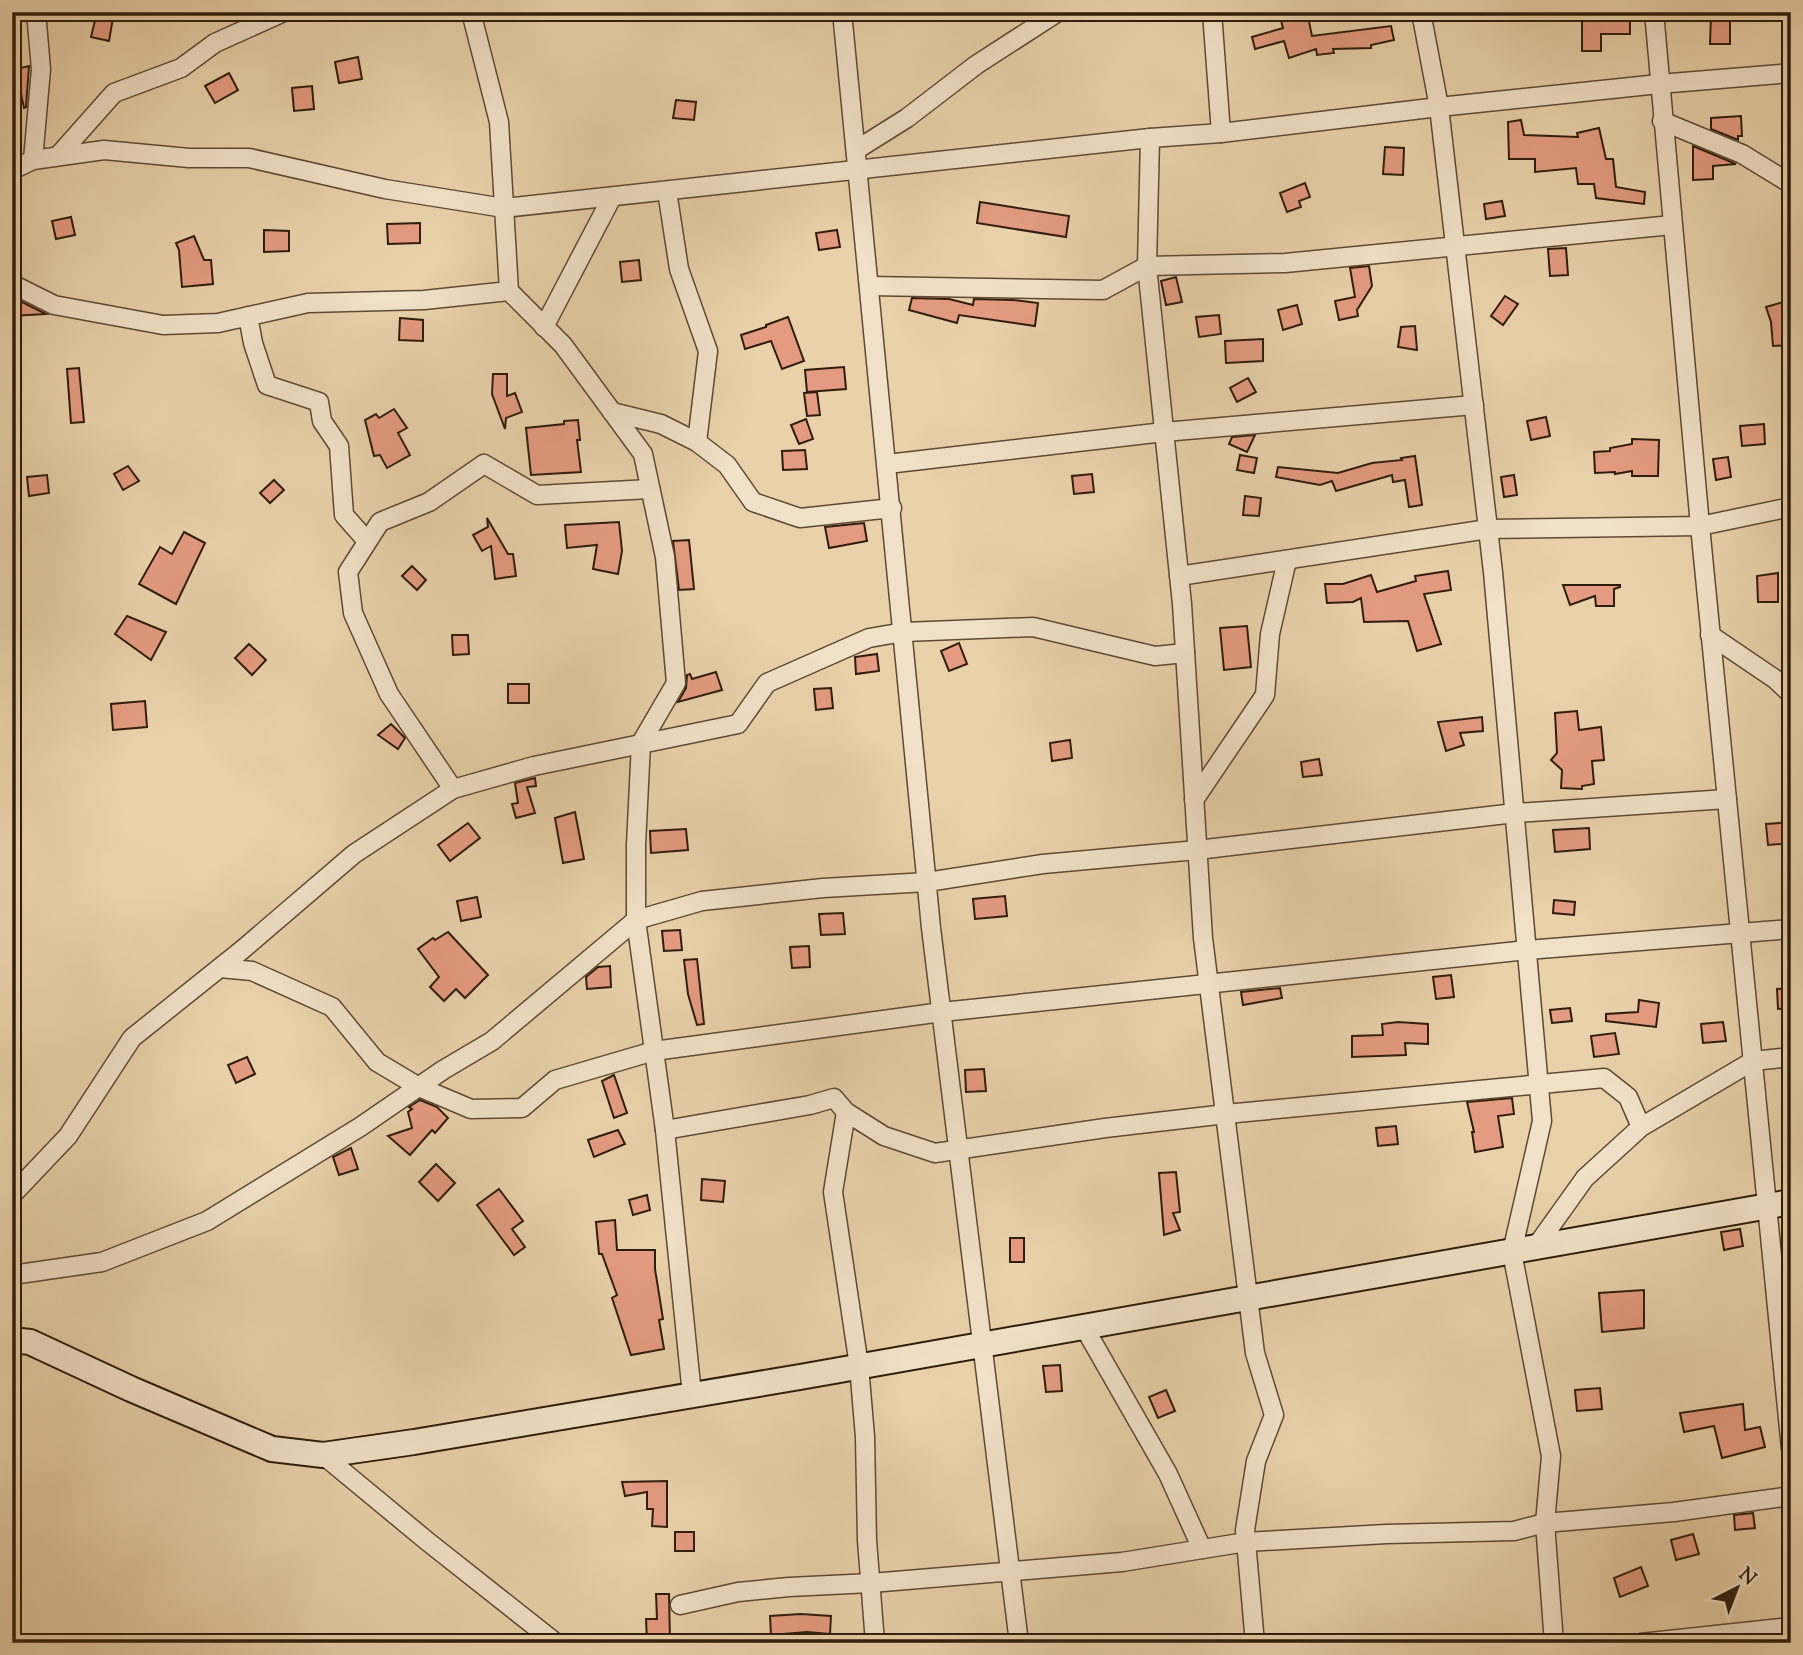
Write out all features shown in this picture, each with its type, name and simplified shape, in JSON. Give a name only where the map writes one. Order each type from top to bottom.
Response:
[{"type":"street","points":[[33,160],[41,69],[36,12]]},
{"type":"street","points":[[58,156],[114,93],[181,68],[215,43],[284,12]]},
{"type":"street","points":[[471,12],[499,122],[509,291],[563,345],[643,454],[665,557],[676,683],[641,743],[636,845],[636,920],[665,1130],[692,1395]]},
{"type":"street","points":[[842,12],[927,882],[1018,1643]]},
{"type":"street","points":[[856,150],[907,118],[976,65],[1058,12]]},
{"type":"street","points":[[1212,12],[1222,133]]},
{"type":"street","points":[[1421,12],[1439,107],[1488,529],[1542,1121],[1524,1250],[1551,1456],[1545,1522],[1554,1643]]},
{"type":"street","points":[[1654,12],[1710,635],[1753,1061],[1779,1204],[1791,1449]]},
{"type":"street","points":[[12,170],[33,160],[104,150],[189,158],[249,158],[385,189],[504,208],[1150,138],[1222,133],[1439,107],[1791,73]]},
{"type":"street","points":[[1662,121],[1742,154],[1791,184]]},
{"type":"street","points":[[1150,138],[1147,266],[1179,576],[1203,938],[1255,1353],[1274,1415],[1256,1461],[1245,1530],[1255,1643]]},
{"type":"street","points":[[667,191],[679,269],[708,351],[697,442]]},
{"type":"street","points":[[544,327],[612,197]]},
{"type":"street","points":[[869,286],[1103,290],[1147,266],[1285,263],[1672,225]]},
{"type":"street","points":[[12,284],[54,305],[163,325],[218,323],[308,303],[424,300],[509,291]]},
{"type":"street","points":[[248,316],[253,343],[267,384],[319,402],[322,421],[338,446],[344,515],[367,541]]},
{"type":"street","points":[[887,464],[1164,432],[1474,405]]},
{"type":"street","points":[[612,412],[662,424],[697,442],[727,465],[753,502],[800,518],[892,508]]},
{"type":"street","points":[[453,789],[389,694],[353,613],[348,572],[367,541],[380,522],[429,502],[484,464],[537,495],[650,489]]},
{"type":"street","points":[[1179,576],[1488,529],[1700,526],[1791,507]]},
{"type":"street","points":[[1194,800],[1265,695],[1270,634],[1287,560]]},
{"type":"street","points":[[12,1195],[68,1136],[132,1038],[220,968],[354,854],[453,789],[534,766],[738,724],[767,683],[869,638],[904,632],[1033,627],[1155,656],[1185,653]]},
{"type":"street","points":[[1710,635],[1775,679],[1791,694]]},
{"type":"street","points":[[12,1275],[102,1262],[206,1221],[360,1127],[492,1041],[636,920],[702,901],[823,888],[927,882],[1043,864],[1197,850],[1515,813],[1727,799]]},
{"type":"street","points":[[220,968],[252,971],[332,1007],[377,1062],[419,1087],[471,1109],[522,1108],[555,1080],[654,1052],[942,1012],[1209,986],[1527,950],[1791,929]]},
{"type":"street","points":[[1524,1250],[1586,1178],[1641,1127],[1753,1061],[1791,1057]]},
{"type":"street","points":[[665,1130],[810,1105],[834,1098],[846,1112],[884,1136],[935,1153],[1105,1128],[1226,1114],[1604,1078],[1628,1097],[1641,1127]]},
{"type":"street","points":[[846,1112],[833,1192],[859,1366],[875,1643]]},
{"type":"street","points":[[12,1340],[30,1342],[131,1389],[272,1449],[323,1455],[692,1395],[1779,1204]]},
{"type":"street","points":[[1084,1327],[1168,1474],[1202,1549]]},
{"type":"street","points":[[323,1455],[556,1643]]},
{"type":"street","points":[[680,1605],[738,1592],[1122,1562],[1246,1542],[1386,1534],[1514,1531],[1545,1522],[1674,1512],[1791,1496]]},
{"type":"street","points":[[1641,1643],[1791,1627]]},
{"type":"building","points":[[97,12],[114,12],[109,41],[91,37]]},
{"type":"building","points":[[1279,12],[1307,12],[1312,36],[1391,26],[1394,40],[1371,45],[1371,48],[1333,49],[1334,53],[1317,55],[1316,49],[1289,58],[1284,41],[1255,49],[1252,37],[1283,28]]},
{"type":"building","points":[[1582,12],[1630,12],[1630,34],[1601,34],[1601,51],[1582,51]]},
{"type":"building","points":[[1711,15],[1730,15],[1730,44],[1710,44]]},
{"type":"building","points":[[358,57],[362,79],[339,83],[335,62]]},
{"type":"building","points":[[29,66],[24,108],[20,89],[12,91],[12,70]]},
{"type":"building","points":[[229,73],[238,90],[215,103],[205,86]]},
{"type":"building","points":[[312,86],[314,109],[294,111],[292,88]]},
{"type":"building","points":[[676,100],[696,102],[694,120],[673,118]]},
{"type":"building","points":[[1741,116],[1742,136],[1738,136],[1738,140],[1711,129],[1711,118]]},
{"type":"building","points":[[1521,120],[1524,135],[1578,137],[1577,133],[1599,128],[1606,159],[1613,159],[1616,187],[1645,192],[1644,204],[1596,198],[1594,184],[1578,184],[1576,168],[1535,172],[1535,159],[1509,159],[1508,122]]},
{"type":"building","points":[[1693,146],[1736,164],[1713,166],[1713,179],[1693,180]]},
{"type":"building","points":[[1385,147],[1404,148],[1403,175],[1383,174]]},
{"type":"building","points":[[1305,183],[1310,197],[1299,201],[1301,207],[1287,212],[1280,193]]},
{"type":"building","points":[[1502,201],[1505,216],[1486,219],[1484,204]]},
{"type":"building","points":[[980,202],[1069,216],[1066,237],[977,223]]},
{"type":"building","points":[[71,217],[75,235],[56,239],[52,221]]},
{"type":"building","points":[[420,223],[420,243],[388,244],[387,224]]},
{"type":"building","points":[[264,230],[289,231],[289,251],[264,252]]},
{"type":"building","points":[[837,230],[840,247],[819,250],[816,233]]},
{"type":"building","points":[[194,236],[204,260],[211,260],[213,284],[182,287],[176,243]]},
{"type":"building","points":[[1566,248],[1568,275],[1550,276],[1548,249]]},
{"type":"building","points":[[639,260],[641,280],[622,282],[620,262]]},
{"type":"building","points":[[1369,266],[1372,286],[1357,310],[1358,316],[1339,320],[1335,301],[1355,297],[1350,268]]},
{"type":"building","points":[[1176,277],[1182,302],[1166,305],[1161,281]]},
{"type":"building","points":[[1505,296],[1518,304],[1503,325],[1491,316]]},
{"type":"building","points":[[12,297],[46,314],[12,316]]},
{"type":"building","points":[[912,298],[949,299],[973,305],[974,299],[1038,303],[1035,326],[959,315],[957,323],[909,310]]},
{"type":"building","points":[[1787,301],[1791,315],[1791,345],[1773,346],[1771,322],[1766,307]]},
{"type":"building","points":[[1297,305],[1302,324],[1283,330],[1278,310]]},
{"type":"building","points":[[1219,315],[1221,334],[1199,337],[1196,317]]},
{"type":"building","points":[[788,317],[804,361],[782,369],[771,341],[745,349],[741,335]]},
{"type":"building","points":[[400,318],[423,320],[423,341],[399,340]]},
{"type":"building","points":[[1415,326],[1417,350],[1398,347],[1401,327]]},
{"type":"building","points":[[1263,339],[1263,361],[1226,363],[1225,341]]},
{"type":"building","points":[[844,367],[846,389],[807,392],[805,370]]},
{"type":"building","points":[[79,368],[84,422],[71,423],[67,369]]},
{"type":"building","points":[[493,374],[507,374],[507,396],[515,393],[522,412],[506,418],[505,429],[492,394]]},
{"type":"building","points":[[1248,378],[1256,392],[1237,402],[1230,388]]},
{"type":"building","points":[[817,392],[820,415],[807,416],[804,393]]},
{"type":"building","points":[[394,409],[407,428],[398,433],[410,455],[387,468],[380,455],[374,456],[365,420],[376,414],[379,418]]},
{"type":"building","points":[[1546,417],[1550,436],[1531,440],[1527,421]]},
{"type":"building","points":[[806,419],[813,439],[799,444],[791,425]]},
{"type":"building","points":[[578,420],[580,440],[577,440],[581,472],[531,475],[526,428]]},
{"type":"building","points":[[1764,424],[1765,444],[1742,446],[1740,426]]},
{"type":"building","points":[[1255,435],[1247,452],[1229,444],[1232,437]]},
{"type":"building","points":[[1632,439],[1659,440],[1658,476],[1632,476],[1632,471],[1595,473],[1594,452],[1610,451],[1610,448],[1632,444]]},
{"type":"building","points":[[805,450],[807,469],[783,470],[782,451]]},
{"type":"building","points":[[1240,455],[1257,458],[1254,473],[1237,470]]},
{"type":"building","points":[[1415,456],[1422,505],[1409,507],[1405,480],[1393,482],[1392,475],[1336,491],[1332,481],[1320,485],[1276,477],[1278,467],[1338,473],[1372,463]]},
{"type":"building","points":[[1728,457],[1731,477],[1716,480],[1713,459]]},
{"type":"building","points":[[128,466],[139,481],[123,490],[114,474]]},
{"type":"building","points":[[1092,474],[1094,492],[1074,494],[1072,476]]},
{"type":"building","points":[[47,475],[49,493],[29,496],[27,477]]},
{"type":"building","points":[[1514,475],[1517,495],[1504,497],[1501,477]]},
{"type":"building","points":[[274,480],[284,490],[270,503],[260,493]]},
{"type":"building","points":[[1245,496],[1261,498],[1259,516],[1243,515]]},
{"type":"building","points":[[487,518],[508,554],[513,554],[516,576],[495,579],[491,546],[482,551],[473,535],[488,527]]},
{"type":"building","points":[[619,522],[622,551],[618,574],[593,569],[597,545],[567,548],[565,525]]},
{"type":"building","points":[[864,523],[867,541],[829,548],[825,527]]},
{"type":"building","points":[[184,532],[205,543],[176,604],[139,584],[160,547],[172,554]]},
{"type":"building","points":[[689,540],[694,589],[679,590],[673,541]]},
{"type":"building","points":[[412,566],[426,580],[417,590],[402,576]]},
{"type":"building","points":[[1448,571],[1451,590],[1424,594],[1441,644],[1417,651],[1408,621],[1364,622],[1361,598],[1353,602],[1327,603],[1325,584],[1343,584],[1371,575],[1377,592],[1416,581],[1415,576]]},
{"type":"building","points":[[1778,573],[1778,602],[1758,602],[1757,576]]},
{"type":"building","points":[[1563,585],[1620,587],[1614,589],[1614,606],[1596,606],[1595,596],[1570,605]]},
{"type":"building","points":[[127,616],[166,632],[151,660],[115,634]]},
{"type":"building","points":[[1247,626],[1251,667],[1224,670],[1220,628]]},
{"type":"building","points":[[452,635],[468,635],[469,654],[453,655]]},
{"type":"building","points":[[959,643],[967,664],[949,671],[941,651]]},
{"type":"building","points":[[249,644],[266,660],[252,675],[235,658]]},
{"type":"building","points":[[877,654],[879,671],[856,674],[855,657]]},
{"type":"building","points":[[716,672],[722,690],[678,702],[686,688],[687,675],[690,674],[692,679]]},
{"type":"building","points":[[508,684],[529,684],[529,703],[508,703]]},
{"type":"building","points":[[831,688],[833,708],[816,710],[814,689]]},
{"type":"building","points":[[145,701],[147,727],[113,730],[111,704]]},
{"type":"building","points":[[1577,711],[1579,730],[1601,727],[1604,760],[1592,761],[1594,784],[1582,786],[1582,789],[1561,788],[1562,770],[1551,760],[1557,753],[1555,713]]},
{"type":"building","points":[[1482,717],[1483,731],[1460,733],[1464,745],[1446,751],[1438,722]]},
{"type":"building","points":[[391,724],[405,738],[398,749],[378,735]]},
{"type":"building","points":[[1070,740],[1072,758],[1052,761],[1050,743]]},
{"type":"building","points":[[1319,759],[1322,775],[1303,777],[1301,762]]},
{"type":"building","points":[[535,778],[536,786],[527,787],[535,813],[516,818],[512,804],[518,803],[515,783]]},
{"type":"building","points":[[575,812],[584,859],[563,863],[555,818]]},
{"type":"building","points":[[1791,822],[1791,843],[1768,845],[1766,824]]},
{"type":"building","points":[[468,823],[480,838],[450,861],[438,845]]},
{"type":"building","points":[[1589,828],[1590,849],[1555,852],[1553,830]]},
{"type":"building","points":[[686,829],[688,850],[651,853],[650,831]]},
{"type":"building","points":[[1005,896],[1007,916],[975,919],[973,899]]},
{"type":"building","points":[[477,897],[481,917],[461,921],[457,901]]},
{"type":"building","points":[[1554,900],[1575,902],[1574,915],[1553,913]]},
{"type":"building","points":[[843,913],[845,934],[821,935],[819,914]]},
{"type":"building","points":[[680,930],[682,950],[664,951],[662,931]]},
{"type":"building","points":[[448,932],[488,975],[465,998],[456,989],[444,1001],[430,987],[439,977],[418,949],[433,938],[435,940]]},
{"type":"building","points":[[809,946],[810,967],[792,968],[790,947]]},
{"type":"building","points":[[697,959],[704,1024],[697,1025],[688,994],[684,960]]},
{"type":"building","points":[[610,966],[611,987],[587,989],[586,977],[598,967]]},
{"type":"building","points":[[1451,975],[1454,997],[1436,999],[1433,977]]},
{"type":"building","points":[[1280,988],[1282,998],[1243,1005],[1241,992]]},
{"type":"building","points":[[1791,988],[1791,1008],[1778,1009],[1777,989]]},
{"type":"building","points":[[1639,1000],[1659,1003],[1656,1027],[1606,1021],[1606,1014],[1638,1012]]},
{"type":"building","points":[[1570,1008],[1572,1021],[1552,1023],[1550,1010]]},
{"type":"building","points":[[1723,1022],[1726,1041],[1703,1043],[1701,1024]]},
{"type":"building","points":[[1382,1024],[1428,1024],[1428,1044],[1405,1043],[1406,1055],[1352,1057],[1352,1036],[1383,1035]]},
{"type":"building","points":[[1615,1033],[1619,1054],[1594,1057],[1591,1036]]},
{"type":"building","points":[[247,1057],[255,1074],[236,1083],[228,1065]]},
{"type":"building","points":[[984,1069],[986,1091],[966,1092],[965,1070]]},
{"type":"building","points":[[614,1075],[627,1113],[614,1118],[602,1081]]},
{"type":"building","points":[[1512,1098],[1514,1114],[1498,1116],[1503,1147],[1475,1152],[1474,1132],[1467,1102]]},
{"type":"building","points":[[420,1100],[437,1107],[448,1118],[435,1133],[432,1130],[410,1155],[388,1136],[412,1128],[408,1112],[412,1109],[409,1107]]},
{"type":"building","points":[[1396,1126],[1398,1144],[1378,1146],[1376,1128]]},
{"type":"building","points":[[618,1130],[625,1144],[594,1157],[588,1140]]},
{"type":"building","points":[[351,1148],[358,1169],[339,1175],[333,1157]]},
{"type":"building","points":[[436,1164],[455,1183],[438,1201],[419,1182]]},
{"type":"building","points":[[1176,1172],[1180,1212],[1173,1213],[1180,1230],[1164,1235],[1159,1173]]},
{"type":"building","points":[[702,1179],[725,1181],[723,1202],[701,1200]]},
{"type":"building","points":[[499,1189],[523,1221],[512,1229],[525,1247],[514,1255],[477,1205]]},
{"type":"building","points":[[647,1195],[650,1210],[633,1215],[629,1200]]},
{"type":"building","points":[[615,1220],[617,1250],[655,1250],[655,1269],[663,1319],[659,1320],[664,1349],[631,1355],[612,1298],[617,1295],[602,1254],[599,1254],[596,1222]]},
{"type":"building","points":[[1740,1229],[1743,1246],[1724,1250],[1721,1232]]},
{"type":"building","points":[[1010,1238],[1024,1238],[1024,1262],[1010,1262]]},
{"type":"building","points":[[1644,1290],[1644,1328],[1602,1332],[1599,1293]]},
{"type":"building","points":[[1060,1365],[1062,1391],[1046,1392],[1043,1366]]},
{"type":"building","points":[[1600,1388],[1602,1409],[1577,1411],[1575,1390]]},
{"type":"building","points":[[1166,1390],[1175,1411],[1158,1418],[1149,1397]]},
{"type":"building","points":[[1743,1404],[1745,1430],[1760,1427],[1765,1447],[1722,1458],[1714,1426],[1684,1432],[1680,1413]]},
{"type":"building","points":[[667,1481],[667,1527],[652,1526],[653,1509],[647,1509],[647,1492],[625,1496],[622,1482]]},
{"type":"building","points":[[1753,1513],[1755,1528],[1735,1530],[1734,1515]]},
{"type":"building","points":[[675,1532],[694,1532],[694,1551],[675,1551]]},
{"type":"building","points":[[1693,1534],[1699,1554],[1676,1560],[1671,1540]]},
{"type":"building","points":[[1641,1567],[1648,1586],[1620,1597],[1614,1578]]},
{"type":"building","points":[[656,1594],[669,1594],[670,1640],[647,1641],[646,1619],[657,1619]]},
{"type":"building","points":[[770,1616],[831,1616],[830,1634],[807,1632],[771,1635]]}]
